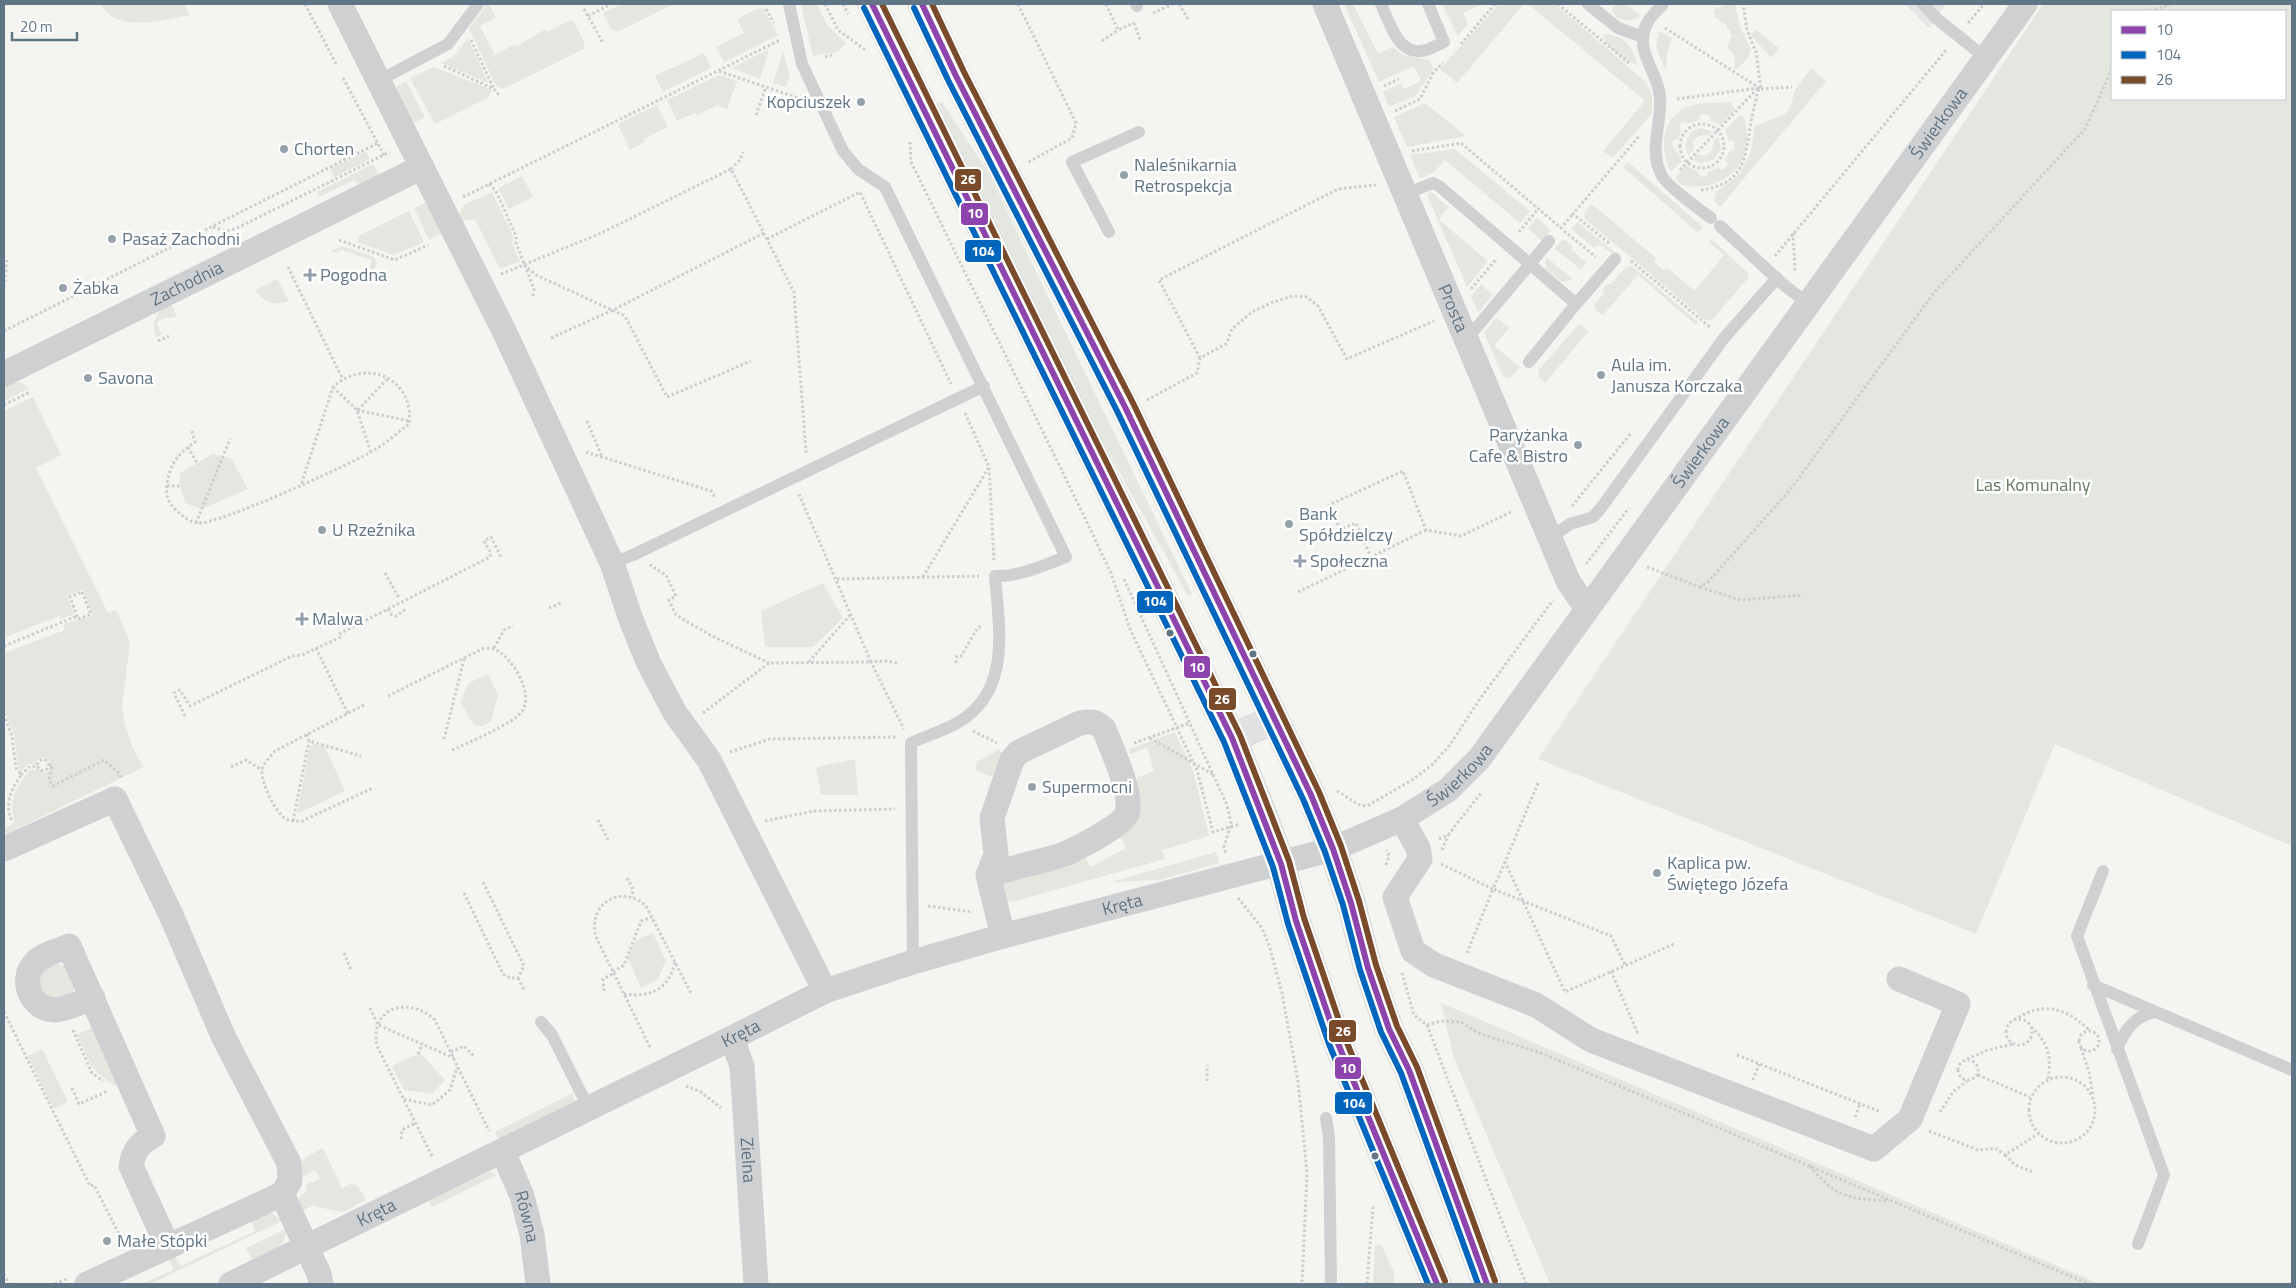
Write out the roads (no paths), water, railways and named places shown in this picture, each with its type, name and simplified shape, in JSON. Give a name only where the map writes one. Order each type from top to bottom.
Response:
[{"type":"main road","points":[[872,4],[1232,738],[1264,815],[1296,921],[1337,1041],[1437,1284]]},
{"type":"main road","points":[[922,4],[956,76],[1125,407],[1311,795],[1351,903],[1368,968],[1389,1029],[1409,1070],[1487,1284]]},
{"type":"main road","points":[[1232,738],[1274,720]]},
{"type":"street","points":[[340,4],[422,166],[565,461],[612,563],[630,617],[649,664],[684,724],[709,760],[825,991]]},
{"type":"street","name":"Prosta","points":[[1325,4],[1550,538],[1564,587],[1587,609]]},
{"type":"street","name":"Świerkowa","points":[[1280,864],[1332,849],[1402,820],[1448,790],[1479,759],[2025,4]]},
{"type":"street","name":"Zachodnia","points":[[4,374],[422,166]]},
{"type":"street","points":[[988,875],[1061,855],[1117,825],[1126,816],[1128,804],[1126,791],[1104,729],[1098,723],[1090,721],[1080,723],[1018,753],[1012,760],[992,818],[996,855],[988,875],[1003,936]]},
{"type":"street","points":[[4,849],[115,799],[171,915],[224,1038],[289,1163],[290,1181],[282,1194],[87,1284]]},
{"type":"street","points":[[1402,820],[1418,848],[1420,860],[1395,897],[1417,955],[1434,965],[1536,1005],[1591,1040],[1874,1149],[1910,1119],[1958,1004],[1899,979]]},
{"type":"street","name":"Kręta","points":[[231,1284],[503,1152],[825,991],[913,962],[1003,936],[1280,864]]},
{"type":"street","points":[[92,998],[153,1136],[140,1144],[133,1153],[131,1166],[168,1246]]},
{"type":"street","name":"Zielna","points":[[732,1038],[742,1066],[756,1284]]},
{"type":"street","name":"Równa","points":[[503,1152],[522,1196],[532,1236],[538,1284]]},
{"type":"street","points":[[282,1194],[321,1284]]},
{"type":"lane","points":[[378,81],[448,44],[478,4]]},
{"type":"lane","points":[[789,4],[802,64],[843,151],[858,169],[885,187],[1066,557],[1029,571],[1006,576],[995,576],[1000,650],[998,670],[981,702],[970,714],[957,723],[911,743],[913,962]]},
{"type":"lane","points":[[1381,4],[1400,43],[1406,49],[1415,52],[1424,51],[1444,42],[1428,4]]},
{"type":"lane","points":[[1588,4],[1618,28],[1643,37]]},
{"type":"lane","points":[[1663,4],[1649,19],[1643,37],[1644,50],[1660,90],[1655,142],[1657,163],[1662,178],[1716,222],[1780,282],[1807,303]]},
{"type":"lane","points":[[1923,4],[1936,18],[1987,59]]},
{"type":"lane","points":[[1108,232],[1072,162],[1139,132]]},
{"type":"lane","points":[[1405,194],[1433,183],[1439,186],[1576,304]]},
{"type":"lane","points":[[1466,340],[1549,241]]},
{"type":"lane","points":[[1528,362],[1576,304],[1616,261]]},
{"type":"lane","points":[[1550,538],[1570,524],[1593,516],[1601,508],[1724,338],[1780,282]]},
{"type":"lane","points":[[612,563],[633,556],[984,386]]},
{"type":"lane","points":[[2104,872],[2077,936],[2164,1175],[2138,1244]]},
{"type":"lane","points":[[2093,984],[2292,1070]]},
{"type":"lane","points":[[2117,1049],[2123,1035],[2132,1023],[2144,1014],[2155,1012]]},
{"type":"lane","points":[[541,1022],[552,1035],[589,1109]]},
{"type":"lane","points":[[1326,1118],[1329,1137],[1331,1284]]},
{"type":"place","name":"Kopciuszek","points":[[861,102]]},
{"type":"place","name":"Chorten","points":[[284,149]]},
{"type":"place","name":"Naleśnikarnia Retrospekcja","points":[[1124,175]]},
{"type":"place","name":"Pasaż Zachodni","points":[[112,239]]},
{"type":"place","name":"Pogodna","points":[[310,275]]},
{"type":"place","name":"Żabka","points":[[63,288]]},
{"type":"place","name":"Aula im. Janusza Korczaka","points":[[1601,375]]},
{"type":"place","name":"Savona","points":[[88,378]]},
{"type":"place","name":"Paryżanka Cafe & Bistro","points":[[1578,445]]},
{"type":"place","name":"Bank Spółdzielczy","points":[[1289,524]]},
{"type":"place","name":"U Rzeźnika","points":[[322,530]]},
{"type":"place","name":"Społeczna","points":[[1300,561]]},
{"type":"place","name":"Malwa","points":[[302,619]]},
{"type":"place","name":"Supermocni","points":[[1032,787]]},
{"type":"place","name":"Kaplica pw. Świętego Józefa","points":[[1657,873]]},
{"type":"place","name":"Małe Stópki","points":[[107,1241]]},
{"type":"park label","name":"Las Komunalny","points":[[2033,485]]}]
